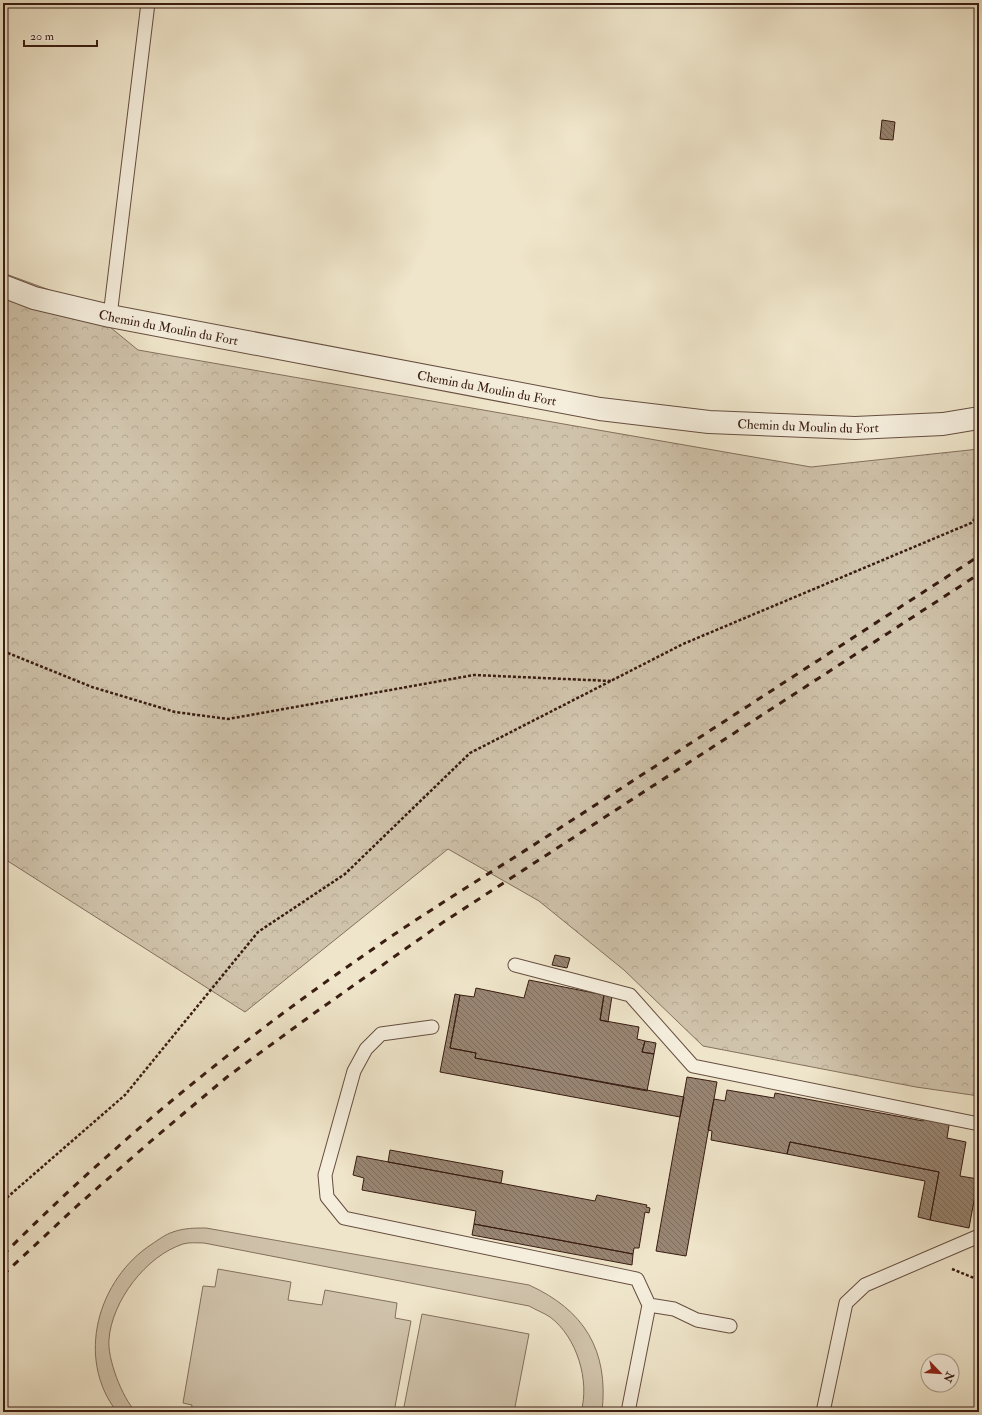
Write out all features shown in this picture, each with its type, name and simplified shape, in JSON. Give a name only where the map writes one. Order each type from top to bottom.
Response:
[{"type":"street","name":"Chemin du Moulin du Fort","points":[[3,286],[34,298],[110,316],[600,408],[709,422],[855,428],[943,424],[979,418]]},
{"type":"lane","points":[[110,316],[148,3]]},
{"type":"lane","points":[[514,965],[630,995],[693,1066],[979,1124]]},
{"type":"lane","points":[[432,1027],[381,1034],[366,1049],[354,1071],[325,1175],[327,1197],[344,1218],[636,1279],[649,1305],[628,1412]]},
{"type":"lane","points":[[823,1412],[846,1303],[865,1285],[979,1236]]},
{"type":"lane","points":[[649,1305],[674,1309],[697,1320],[730,1326]]},
{"type":"path","points":[[3,1201],[125,1095],[258,932],[345,874],[470,753],[683,644],[971,523],[979,515]]},
{"type":"path","points":[[3,651],[92,686],[175,712],[228,719],[474,675],[611,681]]},
{"type":"path","points":[[934,1256],[955,1271],[974,1278],[979,1277]]},
{"type":"green space","points":[[3,273],[77,300],[138,350],[811,467],[979,449],[979,1096],[916,1087],[703,1046],[624,970],[539,901],[448,849],[245,1012],[3,858]]},
{"type":"green space","points":[[190,1228],[206,1228],[529,1285],[548,1295],[565,1307],[578,1320],[589,1335],[596,1351],[601,1370],[603,1390],[602,1412],[581,1412],[584,1387],[579,1360],[574,1348],[568,1336],[550,1317],[529,1306],[204,1243],[188,1243],[169,1250],[144,1269],[124,1295],[117,1310],[109,1339],[110,1356],[121,1388],[136,1412],[117,1412],[104,1391],[97,1368],[95,1344],[98,1321],[106,1298],[118,1277],[133,1259],[162,1237]]},
{"type":"green space","points":[[218,1269],[291,1282],[288,1300],[322,1305],[325,1290],[397,1303],[395,1318],[411,1321],[394,1412],[191,1412],[192,1405],[183,1403],[203,1286],[215,1287]]},
{"type":"green space","points":[[422,1314],[529,1334],[514,1412],[403,1412]]},
{"type":"building","points":[[882,120],[895,122],[893,140],[880,139]]},
{"type":"building","points":[[555,955],[570,958],[567,968],[552,965]]},
{"type":"building","points":[[529,980],[604,995],[600,1020],[639,1027],[637,1039],[645,1041],[642,1052],[654,1054],[647,1091],[475,1058],[476,1053],[450,1048],[460,995],[474,997],[476,988],[524,998]]},
{"type":"building","points":[[455,994],[460,995],[450,1048],[476,1053],[475,1058],[684,1097],[680,1117],[440,1072]]},
{"type":"building","points":[[604,995],[612,996],[608,1022],[600,1020]]},
{"type":"building","points":[[645,1041],[656,1043],[654,1054],[642,1052]]},
{"type":"building","points":[[687,1077],[717,1082],[686,1256],[656,1251]]},
{"type":"building","points":[[727,1090],[774,1098],[775,1093],[923,1121],[924,1114],[950,1119],[947,1138],[966,1142],[960,1176],[978,1179],[969,1228],[930,1220],[939,1172],[790,1142],[787,1154],[711,1140],[712,1131],[708,1130],[714,1099],[725,1101]]},
{"type":"building","points":[[790,1142],[939,1172],[930,1220],[918,1217],[925,1181],[787,1154]]},
{"type":"building","points":[[390,1150],[503,1171],[501,1183],[388,1162]]},
{"type":"building","points":[[357,1156],[595,1201],[597,1195],[647,1205],[646,1207],[650,1208],[649,1213],[645,1212],[639,1248],[634,1248],[633,1254],[474,1224],[476,1211],[362,1190],[364,1178],[353,1175]]},
{"type":"building","points":[[474,1224],[633,1254],[632,1265],[472,1235]]},
{"type":"railway","points":[[3,1255],[89,1172],[179,1094],[321,985],[418,919],[979,556]]},
{"type":"railway","points":[[3,1275],[78,1205],[158,1135],[227,1077],[313,1014],[445,921],[979,574]]}]
